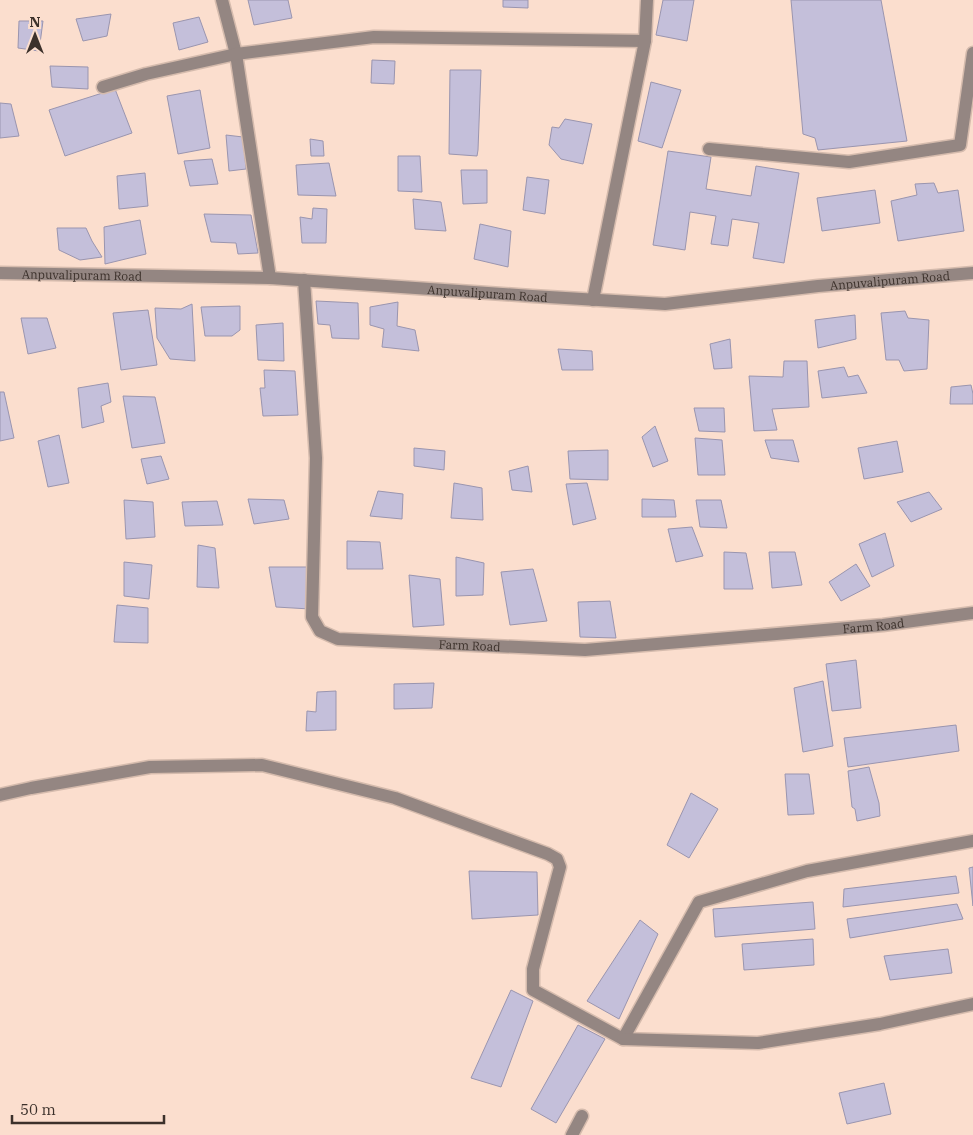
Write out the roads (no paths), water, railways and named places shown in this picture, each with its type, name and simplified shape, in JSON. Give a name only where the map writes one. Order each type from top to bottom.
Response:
[{"type":"street","points":[[222,0],[236,54],[270,278]]},
{"type":"street","points":[[593,300],[645,41],[647,0]]},
{"type":"street","points":[[103,87],[146,74],[236,54],[374,38],[645,41]]},
{"type":"street","points":[[709,149],[849,162],[960,144],[969,106],[973,53]]},
{"type":"street","name":"Anpuvalipuram Road","points":[[0,273],[270,278],[666,304],[818,286],[973,273]]},
{"type":"street","name":"Farm Road","points":[[304,280],[316,458],[312,617],[320,631],[338,638],[585,650],[883,625],[973,613]]},
{"type":"street","points":[[0,795],[150,767],[262,764],[395,798],[548,854],[557,859],[560,867],[533,969],[533,990],[623,1039],[758,1043],[880,1024],[973,1004]]},
{"type":"street","points":[[623,1039],[699,902],[807,871],[973,841]]},
{"type":"street","points":[[572,1135],[582,1116]]}]
